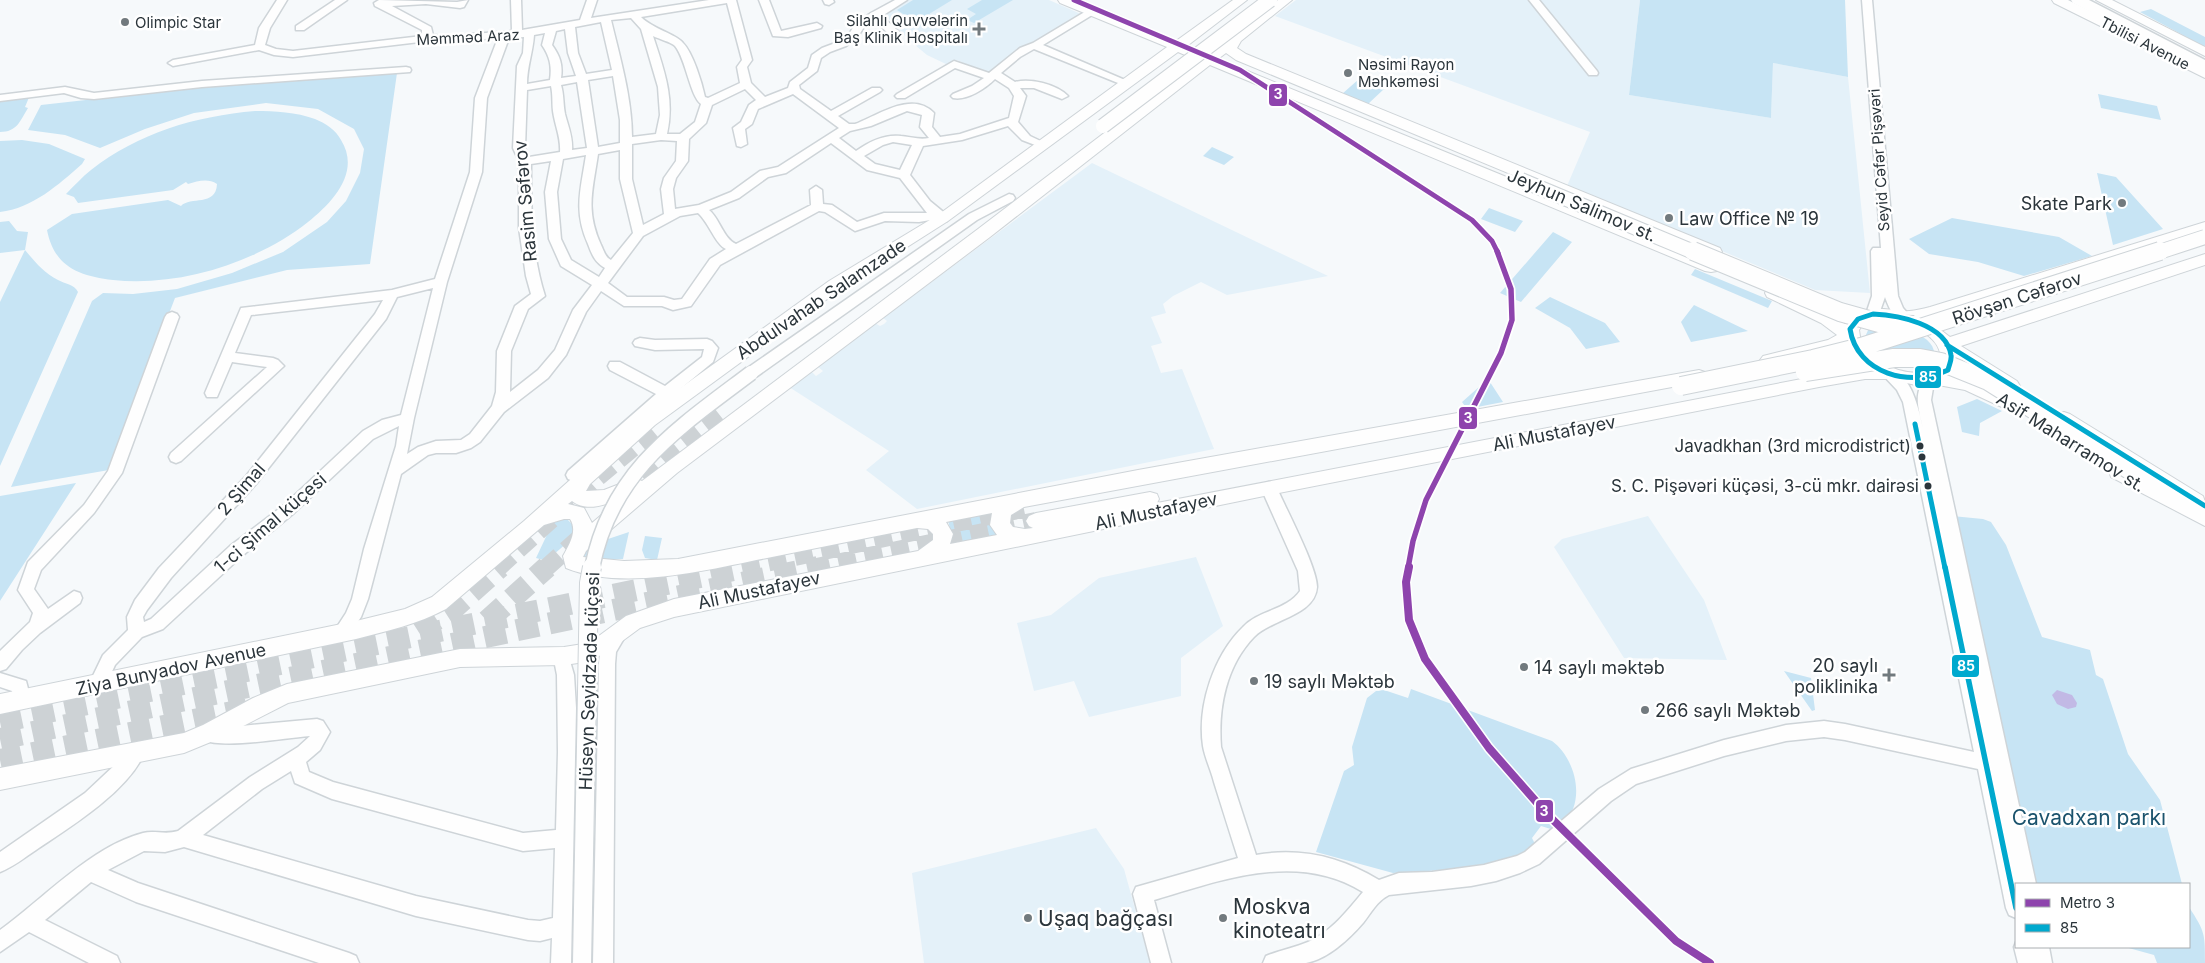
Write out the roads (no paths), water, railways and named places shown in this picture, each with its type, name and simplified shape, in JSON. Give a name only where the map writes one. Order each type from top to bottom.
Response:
[{"type":"highway","points":[[2078,0],[2205,66]]},
{"type":"highway","points":[[2091,0],[2205,58]]},
{"type":"main road","points":[[1064,0],[1180,44]]},
{"type":"main road","points":[[1084,0],[1213,58]]},
{"type":"main road","name":"Abdulvahab Salamzade","points":[[653,431],[884,265],[941,220],[1240,0]]},
{"type":"main road","points":[[1098,124],[1253,0]]},
{"type":"main road","points":[[1098,124],[1270,0]]},
{"type":"main road","points":[[579,545],[670,468],[977,238],[1194,73],[1286,0]]},
{"type":"main road","name":"Tbilisi Avenue","points":[[2058,0],[2205,74]]},
{"type":"main road","name":"Tbilisi Avenue","points":[[2102,0],[2205,52]]},
{"type":"main road","points":[[1202,28],[1202,36],[1216,42],[1228,43],[1235,40]]},
{"type":"main road","name":"Jeyhun Salimov st.","points":[[1235,40],[1230,47],[1232,52],[1283,78],[1521,180],[1853,317],[1883,324],[1908,326],[1955,312]]},
{"type":"main road","points":[[1161,58],[1176,56],[1194,63],[1196,68],[1194,73]]},
{"type":"main road","name":"Jeyhun Salimov st.","points":[[1213,58],[1790,292],[1873,314],[1904,317]]},
{"type":"main road","name":"Jeyhun Salimov st.","points":[[1213,58],[1283,78],[1465,149],[1790,292],[1850,336]]},
{"type":"main road","name":"Abdulvahab Salamzade","points":[[727,411],[955,241],[1098,124]]},
{"type":"main road","name":"Abdulvahab Salamzade","points":[[416,614],[439,602],[531,526],[579,476],[649,420],[715,363],[865,265],[941,220],[975,210],[1098,124]]},
{"type":"main road","points":[[1426,140],[1465,149]]},
{"type":"main road","points":[[1009,198],[1057,176]]},
{"type":"main road","points":[[884,265],[905,246],[941,220]]},
{"type":"main road","points":[[1987,330],[1973,331],[1965,329],[1947,313],[1955,312],[2205,226]]},
{"type":"main road","name":"Rövşən Cəfərov","points":[[1685,391],[1813,359],[1955,312],[2205,237]]},
{"type":"main road","points":[[865,265],[905,246]]},
{"type":"main road","name":"Rövşən Cəfərov","points":[[1685,391],[1785,382],[2205,248]]},
{"type":"main road","points":[[1934,378],[1943,374],[1949,368],[1952,361],[1947,345],[1987,330],[2205,259]]},
{"type":"main road","points":[[1904,317],[1955,312]]},
{"type":"main road","points":[[1873,314],[1858,319],[1850,329],[1851,342],[1861,356],[1888,373]]},
{"type":"main road","name":"Asif Maharramov st.","points":[[1904,317],[1929,328],[1947,345],[2197,507],[2205,518]]},
{"type":"main road","name":"Ali Mustafayev","points":[[209,734],[272,699],[434,664],[473,657],[564,656],[585,653],[599,647],[621,630],[640,619],[674,608],[915,558],[1029,516],[1216,462],[1677,380],[1833,345],[1850,336]]},
{"type":"main road","points":[[1785,382],[1894,358],[1920,358],[1941,362],[1988,381],[2139,476],[2197,507]]},
{"type":"main road","points":[[1763,361],[1781,362],[1786,365],[1797,378],[1785,382]]},
{"type":"main road","name":"Ali Mustafayev","points":[[579,545],[572,559],[575,564],[580,566],[658,569],[905,521],[1029,516],[1269,488],[1785,382],[1865,373],[1888,373]]},
{"type":"main road","name":"Asif Maharramov st.","points":[[1888,373],[1913,379],[1934,378],[1962,381],[1986,390],[2141,485],[2197,507]]},
{"type":"main road","points":[[1986,390],[1980,384],[1983,378],[1993,377],[2004,381]]},
{"type":"main road","name":"Ali Mustafayev","points":[[1029,516],[1685,391]]},
{"type":"main road","points":[[579,476],[577,495],[583,499],[595,499],[630,488],[670,468]]},
{"type":"main road","points":[[531,526],[555,513],[567,510],[575,512],[584,523],[584,532],[579,545]]},
{"type":"main road","points":[[905,521],[934,522],[942,529],[943,540],[936,550],[915,558]]},
{"type":"main road","points":[[342,633],[416,614]]},
{"type":"main road","name":"Ziya Bunyadov Avenue","points":[[0,704],[342,633]]},
{"type":"main road","points":[[0,779],[135,754],[184,743],[209,734]]},
{"type":"street","points":[[173,62],[260,47],[260,39],[266,24],[282,0]]},
{"type":"street","points":[[300,28],[342,0]]},
{"type":"street","points":[[376,2],[427,0],[461,2],[458,17]]},
{"type":"street","name":"Rasim Səfərov","points":[[394,471],[423,452],[436,448],[456,447],[466,444],[475,438],[499,408],[503,392],[504,351],[522,306],[535,299],[538,293],[532,276],[525,228],[525,161],[519,148],[522,66],[528,53],[524,33],[516,30],[516,0]]},
{"type":"street","points":[[585,21],[592,0]]},
{"type":"street","points":[[730,0],[747,60],[742,67],[746,84],[763,101]]},
{"type":"street","name":"Məmməd Araz","points":[[260,47],[274,52],[293,54],[428,38],[444,40],[524,33],[585,21],[730,0]]},
{"type":"street","points":[[764,0],[777,34],[788,34],[817,26]]},
{"type":"street","points":[[794,90],[794,84],[813,69],[816,57],[826,50],[842,44],[853,36],[860,25],[902,0]]},
{"type":"street","points":[[1534,0],[1593,73]]},
{"type":"street","name":"Seyid Cəfər Pişəvəri","points":[[1860,0],[1878,267],[1878,296],[1873,314]]},
{"type":"street","name":"Seyid Cəfər Pişəvəri","points":[[1867,0],[1891,296],[1897,310],[1904,317]]},
{"type":"street","points":[[376,2],[427,29],[428,38]]},
{"type":"street","points":[[957,96],[980,86],[1027,49],[1038,46],[1092,12]]},
{"type":"street","points":[[633,15],[646,28],[679,44],[696,80],[700,98],[707,103]]},
{"type":"street","points":[[874,15],[895,34]]},
{"type":"street","points":[[605,18],[618,72],[626,120],[626,179],[640,233]]},
{"type":"street","points":[[570,25],[573,53],[582,78],[593,150],[584,206],[587,228],[601,260],[613,267]]},
{"type":"street","points":[[646,28],[663,87],[666,115],[661,137]]},
{"type":"street","points":[[551,29],[547,45],[554,55],[557,68],[555,83],[559,96],[559,111],[567,140],[551,192],[555,239],[566,263],[601,284],[624,302],[664,301],[673,305],[684,304],[693,295],[715,262],[817,207],[828,208],[856,227],[884,217],[941,220]]},
{"type":"street","points":[[342,633],[350,622],[360,599],[372,549],[403,446],[407,418],[441,282],[476,172],[481,98],[505,34]]},
{"type":"street","points":[[1038,46],[1127,83]]},
{"type":"street","points":[[857,156],[875,143],[886,139],[905,138],[919,143],[962,137],[1011,122],[1016,118],[1020,96],[1013,86],[992,75],[954,64],[901,96]]},
{"type":"street","name":"Məmməd Araz","points":[[0,98],[65,90],[81,96],[94,96],[202,84],[406,70]]},
{"type":"street","points":[[521,88],[618,72]]},
{"type":"street","points":[[1013,86],[1020,83],[1032,83],[1062,96]]},
{"type":"street","points":[[525,161],[562,156],[661,137],[683,138],[700,123],[707,103],[746,84]]},
{"type":"street","points":[[740,144],[739,128],[746,124],[753,107],[763,101],[794,90]]},
{"type":"street","points":[[794,90],[847,128]]},
{"type":"street","points":[[830,116],[876,90]]},
{"type":"street","points":[[499,408],[543,374],[561,352],[580,310],[640,233],[670,215],[692,209],[701,209],[735,195],[764,174],[782,170],[847,128],[858,126],[896,109],[918,108],[928,113],[926,127],[938,140]]},
{"type":"street","points":[[1011,122],[1026,138],[1043,145]]},
{"type":"street","points":[[670,215],[667,189],[670,178],[682,161],[683,138]]},
{"type":"street","points":[[831,138],[871,167],[904,175],[917,194],[941,220]]},
{"type":"street","points":[[904,175],[919,143]]},
{"type":"street","points":[[816,190],[817,207]]},
{"type":"street","points":[[799,338],[973,216],[1009,198]]},
{"type":"street","points":[[701,209],[712,219],[725,244],[736,249]]},
{"type":"street","points":[[799,338],[831,310],[975,210]]},
{"type":"street","points":[[212,393],[246,311],[392,294],[441,282]]},
{"type":"street","name":"2 Şimal","points":[[136,632],[135,617],[141,605],[159,581],[251,480],[381,316],[392,294]]},
{"type":"street","points":[[37,626],[41,612],[26,590],[34,567],[89,509],[101,491],[110,482],[172,317]]},
{"type":"street","name":"Hüseyn Seyidzadə küçəsi","points":[[582,963],[589,583],[596,543],[615,499],[645,458],[678,429],[799,338]]},
{"type":"street","points":[[579,476],[635,418],[666,394],[715,363],[711,346],[707,344],[655,345],[640,343]]},
{"type":"street","points":[[176,457],[277,366],[273,363],[227,357]]},
{"type":"street","points":[[615,366],[666,394]]},
{"type":"street","points":[[1888,373],[1906,392],[1950,557]]},
{"type":"street","points":[[1934,378],[1926,386],[1924,400],[1950,557],[1993,765],[2015,902]]},
{"type":"street","name":"1-ci Şimal küçesi","points":[[136,632],[157,624],[236,551],[289,509],[368,435],[386,424],[407,418]]},
{"type":"street","points":[[1250,866],[1210,737],[1217,692],[1224,668],[1234,648],[1255,626],[1298,604],[1307,594],[1309,584],[1306,571],[1269,488]]},
{"type":"street","points":[[0,664],[37,626],[74,598]]},
{"type":"street","points":[[603,963],[608,651],[621,630]]},
{"type":"street","points":[[98,684],[109,660],[136,632]]},
{"type":"street","points":[[536,656],[554,657],[564,661],[566,692],[566,808],[560,963]]},
{"type":"street","points":[[0,680],[20,686],[22,700]]},
{"type":"street","points":[[566,692],[569,704],[575,706],[606,701]]},
{"type":"street","points":[[0,942],[29,922],[89,871],[140,842],[147,840],[164,843],[184,838],[256,783],[311,748],[319,737],[320,729],[317,727],[241,734],[209,734]]},
{"type":"street","points":[[1273,963],[1303,956],[1323,948],[1352,920],[1378,890],[1405,882],[1430,881],[1493,873],[1520,864],[1532,858],[1605,794],[1631,777],[1724,748],[1786,733],[1824,729],[1993,765]]},
{"type":"street","points":[[0,863],[75,812],[106,786],[135,754]]},
{"type":"street","points":[[296,758],[301,777],[332,790],[359,798],[523,842],[548,841],[565,836]]},
{"type":"street","points":[[1993,765],[2026,883]]},
{"type":"street","points":[[566,808],[571,787],[580,780],[587,778],[600,779],[604,783],[606,798]]},
{"type":"street","points":[[184,838],[416,906],[528,930],[540,931],[561,926]]},
{"type":"street","points":[[1161,963],[1143,894],[1250,866],[1283,860],[1326,864],[1352,872],[1378,890]]},
{"type":"street","points":[[89,871],[136,892],[349,963]]},
{"type":"street","points":[[29,922],[110,963]]},
{"type":"street","points":[[2024,948],[2028,963]]},
{"type":"street","points":[[2039,948],[2042,963]]},
{"type":"tunnel","points":[[624,497],[668,458],[727,411]]},
{"type":"tunnel","points":[[498,568],[597,478],[653,431]]},
{"type":"tunnel","points":[[742,568],[1032,507]]},
{"type":"tunnel","points":[[812,568],[1036,521]]},
{"type":"tunnel","points":[[546,568],[584,534]]},
{"type":"tunnel","points":[[418,631],[454,608],[500,567]]},
{"type":"tunnel","points":[[487,621],[547,567]]},
{"type":"tunnel","points":[[0,722],[748,567]]},
{"type":"tunnel","points":[[0,739],[818,567]]},
{"type":"tunnel","points":[[0,760],[247,709]]},
{"type":"metro line","name":"3","points":[[1074,0],[1240,70],[1472,220],[1492,241],[1502,260],[1511,289],[1512,320],[1501,353],[1426,500],[1413,541],[1406,582],[1409,620],[1425,659],[1489,748],[1547,814],[1676,941],[1710,963]]},
{"type":"place","name":"Olimpic Star","points":[[125,22]]},
{"type":"place","name":"Silahlı Quvvələrin Baş Klinik Hospitalı","points":[[979,29]]},
{"type":"place","name":"Nəsimi Rayon Məhkəməsi","points":[[1348,73]]},
{"type":"place","name":"Skate Park","points":[[2122,203]]},
{"type":"place","name":"Law Office № 19","points":[[1669,218]]},
{"type":"place","name":"Javadkhan (3rd microdistrict)","points":[[1920,446]]},
{"type":"place","name":"S. C. Pişəvəri küçəsi, 3-cü mkr. dairəsi","points":[[1928,486]]},
{"type":"place","name":"14 saylı məktəb","points":[[1524,667]]},
{"type":"place","name":"20 saylı poliklinika","points":[[1889,675]]},
{"type":"place","name":"19 saylı Məktəb","points":[[1254,681]]},
{"type":"place","name":"266 saylı Məktəb","points":[[1645,710]]},
{"type":"place","name":"Uşaq bağçası","points":[[1028,918]]},
{"type":"place","name":"Moskva kinoteatrı","points":[[1223,918]]},
{"type":"park label","name":"Cavadxan parkı","points":[[2089,817]]}]
